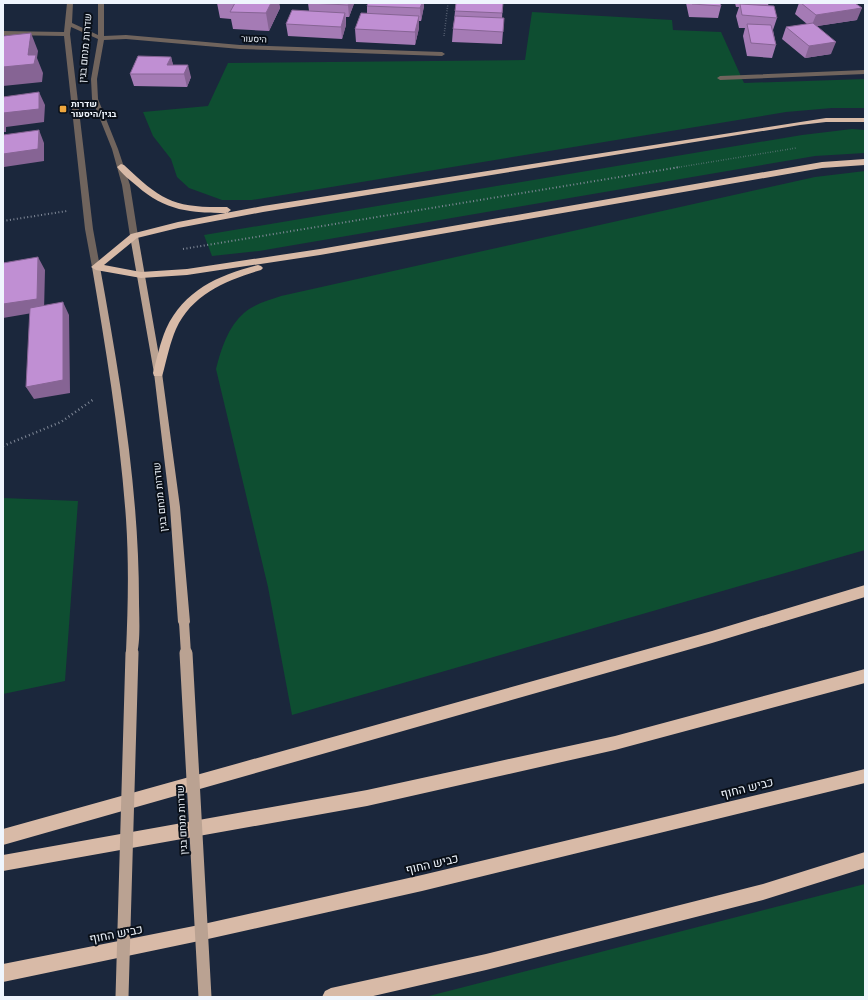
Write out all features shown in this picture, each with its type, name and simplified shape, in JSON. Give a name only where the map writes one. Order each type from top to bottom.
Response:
[{"type":"highway","points":[[96,267],[134,236],[178,225],[262,209],[800,123],[826,120],[865,120]]},
{"type":"highway","points":[[96,267],[141,275],[187,272],[320,252],[814,167],[865,162]]},
{"type":"highway","points":[[121,167],[144,189],[156,198],[184,209],[262,209]]},
{"type":"highway","points":[[158,373],[171,328],[183,308],[195,296],[215,283],[241,273],[320,252]]},
{"type":"highway","points":[[3,837],[712,637],[865,590]]},
{"type":"highway","points":[[3,862],[367,798],[615,743],[865,676]]},
{"type":"highway","name":"כביש החוף","points":[[3,973],[199,933],[422,883],[865,776]]},
{"type":"highway","points":[[331,997],[486,962],[763,892],[865,860]]},
{"type":"main road","name":"שדרות מנחם בגין","points":[[134,236],[158,373],[175,507],[184,622],[205,997]]},
{"type":"main road","name":"שדרות מנחם בגין","points":[[96,267],[109,344],[127,476],[134,590],[122,997]]},
{"type":"street","name":"שדרות מנחם בגין","points":[[70,3],[67,34],[89,229],[96,267]]},
{"type":"street","name":"שדרות מנחם בגין","points":[[101,3],[101,38],[94,78],[95,100],[121,167],[130,200],[134,236]]},
{"type":"street","name":"היסעור","points":[[69,24],[101,38],[126,37],[240,47],[442,54]]},
{"type":"street","points":[[3,33],[67,34]]},
{"type":"street","points":[[720,78],[865,72]]},
{"type":"path","points":[[442,54],[448,3]]},
{"type":"path","points":[[178,225],[183,249],[799,148]]},
{"type":"path","points":[[3,221],[72,210]]},
{"type":"path","points":[[3,446],[61,422],[94,399]]},
{"type":"green space","points":[[532,12],[672,20],[673,30],[721,32],[744,83],[865,79],[865,108],[832,108],[786,112],[252,200],[222,200],[189,188],[177,177],[171,159],[153,136],[143,112],[208,106],[228,63],[525,60]]},
{"type":"green space","points":[[852,129],[865,130],[865,153],[815,156],[259,251],[212,256],[204,235],[802,135]]},
{"type":"green space","points":[[865,171],[865,550],[292,715],[268,587],[216,369],[229,332],[244,313],[257,305],[281,296],[815,177]]},
{"type":"green space","points":[[3,498],[78,501],[65,681],[3,694]]},
{"type":"green space","points":[[865,884],[865,997],[425,997]]},
{"type":"building","points":[[235,3],[271,3],[266,13],[230,12]]},
{"type":"building","points":[[309,3],[349,3],[348,5]]},
{"type":"building","points":[[368,3],[422,3],[420,8],[367,6]]},
{"type":"building","points":[[456,3],[503,3],[502,13],[455,11]]},
{"type":"building","points":[[691,3],[720,3],[721,6],[692,4]]},
{"type":"building","points":[[801,3],[855,3],[862,8],[816,15]]},
{"type":"building","points":[[740,4],[774,6],[777,18],[742,15]]},
{"type":"building","points":[[292,10],[345,13],[341,27],[286,24]]},
{"type":"building","points":[[361,13],[419,16],[415,32],[355,29]]},
{"type":"building","points":[[455,16],[504,18],[503,32],[453,29]]},
{"type":"building","points":[[813,23],[836,42],[809,46],[786,27]]},
{"type":"building","points":[[747,24],[771,25],[776,45],[751,43]]},
{"type":"building","points":[[31,33],[28,55],[36,55],[34,64],[3,67],[3,36]]},
{"type":"building","points":[[138,56],[171,57],[167,65],[188,65],[184,74],[130,74]]},
{"type":"building","points":[[39,92],[39,109],[3,113],[3,97]]},
{"type":"building","points":[[39,130],[38,149],[3,154],[3,135]]},
{"type":"building","points":[[38,257],[37,299],[3,304],[3,263]]},
{"type":"building","points":[[63,302],[63,380],[26,387],[30,308]]},
{"type":"place","name":"שדרות בגין/היסעור","points":[[63,109]]}]
